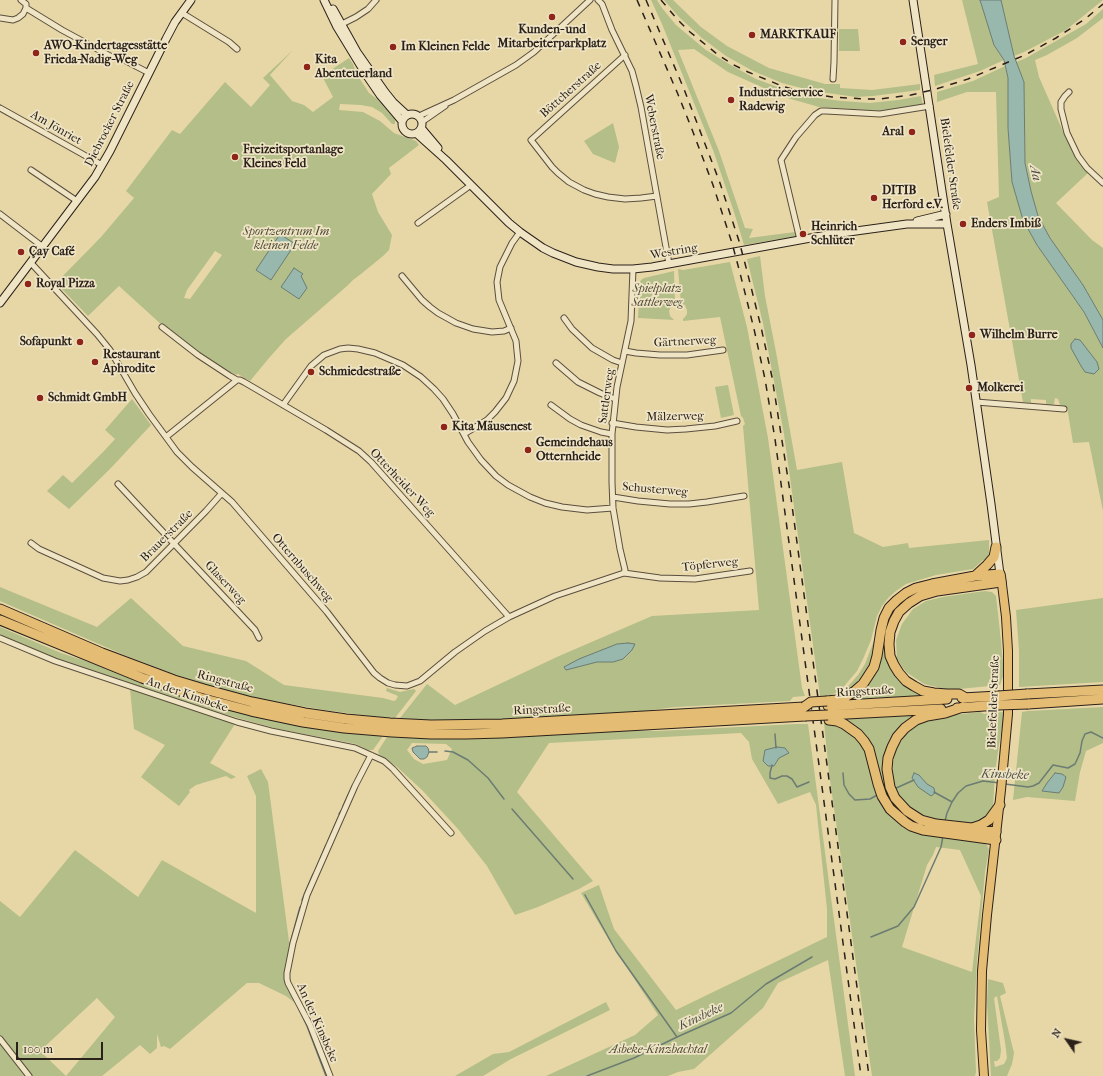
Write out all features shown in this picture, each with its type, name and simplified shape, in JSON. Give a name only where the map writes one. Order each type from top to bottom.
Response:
[{"type":"highway","points":[[975,576],[987,566],[994,557],[996,547]]},
{"type":"highway","points":[[828,710],[837,700],[855,691],[869,676],[874,668],[884,618],[889,608],[906,593],[916,588],[932,584],[975,576],[1001,578]]},
{"type":"highway","points":[[966,698],[959,694],[924,691],[906,681],[896,670],[890,656],[890,632],[900,612],[909,603],[920,596],[1001,578]]},
{"type":"highway","name":"Ringstraße","points":[[0,609],[109,656],[174,680],[252,702],[391,728]]},
{"type":"highway","name":"Ringstraße","points":[[0,620],[142,678],[201,698],[251,711],[303,722],[344,728],[391,728],[430,725],[502,724],[804,712],[966,698],[998,700],[1085,696],[1103,699]]},
{"type":"highway","name":"Ringstraße","points":[[1085,696],[1103,690]]},
{"type":"highway","name":"Ringstraße","points":[[828,710],[963,707],[998,700]]},
{"type":"highway","points":[[963,707],[916,720],[905,728],[897,737],[888,758],[887,769],[891,790],[901,806],[921,820],[936,828],[996,836]]},
{"type":"highway","name":"Ringstraße","points":[[804,712],[817,716],[822,720],[828,710]]},
{"type":"highway","name":"Ringstraße","points":[[828,710],[837,721],[850,728],[864,741],[869,749],[881,793],[890,809],[905,822],[917,829],[936,828]]},
{"type":"highway","points":[[950,830],[972,828],[981,824],[989,820],[1000,805]]},
{"type":"highway","points":[[972,828],[996,836]]},
{"type":"main road","name":"Bielefelder Straße","points":[[983,1075],[981,1030],[982,971],[1000,805],[1007,721],[1008,686],[1006,617],[1001,578]]},
{"type":"street","points":[[21,0],[26,4],[26,8],[62,30],[112,57],[124,60],[149,73]]},
{"type":"street","name":"Diebrocker Straße","points":[[0,303],[77,201],[102,165],[166,38],[191,0]]},
{"type":"street","points":[[324,0],[385,92],[405,118]]},
{"type":"street","points":[[328,0],[340,26]]},
{"type":"street","points":[[340,26],[368,9],[376,0]]},
{"type":"street","points":[[420,125],[411,114],[405,118],[402,125],[403,130],[410,134],[454,100],[516,65],[534,52],[590,0]]},
{"type":"street","name":"Weberstraße","points":[[598,0],[602,4],[612,30],[632,70],[641,107],[670,264]]},
{"type":"street","points":[[832,79],[834,62],[835,0]]},
{"type":"street","name":"Bielefelder Straße","points":[[913,0],[992,504],[996,547],[1001,578]]},
{"type":"street","points":[[0,18],[13,20],[23,14],[26,8]]},
{"type":"street","points":[[182,13],[229,42],[237,49]]},
{"type":"street","name":"Böttcherstraße","points":[[624,55],[531,140],[558,173],[569,182],[584,190],[608,197],[625,199],[657,196]]},
{"type":"street","points":[[1069,92],[1061,102],[1061,109],[1067,133],[1078,156],[1087,168],[1103,183]]},
{"type":"street","points":[[800,240],[781,160],[796,137],[815,115],[821,111],[880,114],[930,106]]},
{"type":"street","name":"Am Jönriet","points":[[0,108],[102,165]]},
{"type":"street","name":"Westring","points":[[420,125],[446,160],[509,223],[520,232],[553,253],[576,262],[598,268],[633,269],[670,264],[827,235],[907,224],[946,214]]},
{"type":"street","points":[[31,170],[77,201]]},
{"type":"street","points":[[418,223],[470,185]]},
{"type":"street","points":[[0,214],[43,247]]},
{"type":"street","name":"Westring","points":[[907,224],[947,224]]},
{"type":"street","points":[[464,434],[487,420],[495,412],[504,401],[510,390],[517,370],[518,352],[516,341],[499,300],[497,282],[500,267],[512,243],[520,232]]},
{"type":"street","name":"Otternbuschweg","points":[[30,263],[98,334],[110,350],[135,393],[177,452],[192,468],[232,502],[308,589],[374,673],[388,683],[406,686],[420,681],[461,648],[485,631],[509,617],[555,596],[624,573]]},
{"type":"street","name":"Sattlerweg","points":[[624,573],[625,570],[620,549],[612,497],[612,423],[615,399],[631,321],[633,269]]},
{"type":"street","points":[[402,276],[422,300],[430,307],[456,323],[473,329],[492,332],[504,331],[511,328]]},
{"type":"street","points":[[564,318],[572,329],[592,348],[612,360],[622,363]]},
{"type":"street","name":"Otterheider Weg","points":[[162,327],[198,355],[237,380],[240,380],[283,405],[359,451],[371,462],[509,617]]},
{"type":"street","points":[[283,405],[311,366],[328,353],[340,349],[358,349],[375,353],[403,365],[421,377],[443,399],[454,414],[474,450],[488,468],[508,484],[525,495],[545,503],[571,509],[587,510],[613,508]]},
{"type":"street","name":"Gärtnerweg","points":[[625,351],[660,355],[687,355],[723,350]]},
{"type":"street","points":[[556,363],[578,382],[615,399]]},
{"type":"street","points":[[166,437],[237,380]]},
{"type":"street","points":[[976,402],[1064,409]]},
{"type":"street","points":[[551,405],[581,425],[612,434]]},
{"type":"street","name":"Mälzerweg","points":[[612,423],[667,430],[686,430],[737,421]]},
{"type":"street","name":"Glaserweg","points":[[118,484],[255,630],[259,638]]},
{"type":"street","name":"Brauerstraße","points":[[32,544],[39,549],[103,578],[120,581],[128,580],[146,572],[206,512],[222,493]]},
{"type":"street","name":"Schusterweg","points":[[612,497],[670,504],[689,504],[744,496]]},
{"type":"street","name":"Töpferweg","points":[[624,573],[660,578],[695,579],[750,570]]},
{"type":"street","name":"An der Kinsbeke","points":[[0,638],[55,661],[237,722],[271,731],[355,748],[384,761],[451,833]]},
{"type":"street","name":"An der Kinsbeke","points":[[330,1076],[310,1026],[288,983],[287,973],[293,943],[307,895],[352,793],[371,755]]},
{"type":"street","points":[[0,1039],[29,1076]]},
{"type":"green space","points":[[651,0],[657,0],[676,25],[706,50],[756,79],[786,90],[818,98],[870,103],[921,96],[923,105],[882,111],[819,107],[784,97],[728,72],[694,49],[678,50],[719,151],[745,228],[753,229],[749,238],[803,231],[804,235],[744,245],[713,150]]},
{"type":"green space","points":[[664,0],[673,0],[701,27],[727,46],[769,68],[825,84],[840,84],[840,88],[872,90],[920,84],[920,90],[856,97],[813,91],[782,83],[753,71],[726,56],[702,38],[679,17]]},
{"type":"green space","points":[[962,0],[980,0],[994,45],[1004,60],[980,71],[935,86],[934,75],[978,64]]},
{"type":"green space","points":[[1001,0],[1103,0],[1066,30],[1014,56]]},
{"type":"green space","points":[[1103,9],[1103,18],[1077,38],[1035,60],[1039,77],[1065,136],[1075,156],[1088,173],[1056,203],[1092,240],[1103,248],[1103,320],[1083,285],[1050,238],[1038,216],[1025,163],[1024,83],[1016,62],[1026,58],[1086,24]]},
{"type":"green space","points":[[839,29],[858,29],[860,51],[839,51]]},
{"type":"green space","name":"Sportzentrum Im kleinen Felde","points":[[293,50],[270,75],[292,101],[304,105],[313,112],[333,97],[322,76],[349,58],[356,73],[369,93],[377,99],[395,120],[395,124],[392,124],[382,113],[372,107],[340,104],[339,110],[363,112],[380,121],[394,133],[416,141],[419,145],[389,168],[391,174],[372,194],[378,212],[392,235],[389,250],[286,339],[250,381],[238,374],[235,375],[196,351],[163,326],[119,286],[88,316],[56,283],[101,237],[134,198],[126,191],[172,130],[180,134],[225,82],[251,107],[270,85],[263,78]],"holes":[[[215,251],[222,255],[190,299],[184,298],[187,290]]]},
{"type":"green space","points":[[1005,66],[1008,78],[1008,128],[1012,182],[1023,220],[1037,245],[1084,312],[1103,348],[1103,511],[1089,442],[1073,443],[1067,407],[1060,405],[1058,399],[1055,398],[1054,404],[1051,405],[1046,404],[1046,400],[1031,399],[1031,403],[1023,402],[987,202],[999,197],[996,92],[967,92],[937,102],[937,92],[973,81]]},
{"type":"green space","points":[[613,123],[619,147],[615,163],[593,154],[584,141]]},
{"type":"green space","points":[[760,256],[765,296],[797,470],[842,462],[854,533],[883,547],[908,543],[909,548],[989,540],[989,556],[986,562],[983,560],[973,569],[936,575],[906,584],[889,597],[877,616],[871,640],[857,671],[840,691],[831,695],[820,696],[784,434],[763,323],[747,259]]},
{"type":"green space","points":[[730,262],[747,327],[768,438],[802,688],[805,696],[793,697],[790,701],[676,707],[619,714],[523,719],[425,720],[400,718],[427,684],[455,705],[559,656],[652,616],[759,610],[743,426],[745,424],[741,416],[720,317],[683,321],[687,314],[687,310],[685,305],[681,304],[678,269],[683,270]]},
{"type":"green space","name":"Spielplatz Sattlerweg","points":[[674,271],[675,303],[669,311],[670,316],[674,320],[638,318],[641,280]]},
{"type":"green space","points":[[728,385],[734,415],[721,418],[715,387]]},
{"type":"green space","points":[[132,399],[151,425],[110,469],[69,509],[47,491],[63,475],[72,483],[104,451],[115,439],[105,430]]},
{"type":"green space","points":[[979,570],[895,598],[867,674],[850,691],[839,695],[858,675],[865,664],[875,638],[877,625],[889,601],[909,586],[918,582]]},
{"type":"green space","points":[[984,578],[989,579],[936,588],[892,619],[892,668],[937,696],[840,702],[861,689],[883,629],[894,608],[910,593]]},
{"type":"green space","points":[[0,587],[97,627],[131,598],[183,646],[246,661],[284,685],[383,698],[394,701],[398,696],[386,691],[387,688],[400,692],[414,689],[416,691],[395,718],[324,710],[250,697],[168,672],[124,655],[0,601]]},
{"type":"green space","points":[[985,591],[992,592],[996,596],[1004,674],[1000,685],[949,690],[924,684],[906,672],[897,659],[896,640],[902,624],[913,609],[926,601]]},
{"type":"green space","points":[[1103,598],[1103,682],[1019,687],[1019,651],[1016,610]]},
{"type":"green space","points":[[0,627],[61,653],[190,699],[296,725],[345,733],[383,736],[373,750],[368,750],[356,744],[278,729],[231,716],[54,658],[0,636]]},
{"type":"green space","points":[[130,689],[235,724],[210,763],[236,777],[231,779],[226,776],[196,785],[189,790],[190,792],[179,806],[141,777],[165,745],[134,729]]},
{"type":"green space","points":[[1103,707],[1103,743],[1086,751],[1080,772],[1075,801],[1027,797],[1013,800],[1022,712]]},
{"type":"green space","points":[[980,712],[984,714],[1003,712],[1003,722],[995,772],[993,807],[986,817],[973,824],[930,818],[908,806],[899,795],[892,777],[896,750],[906,733],[928,720],[945,716]]},
{"type":"green space","points":[[925,713],[912,719],[883,766],[885,785],[882,786],[876,759],[837,718]]},
{"type":"green space","points":[[824,723],[843,727],[850,732],[864,748],[894,818],[982,842],[987,845],[989,850],[985,872],[977,961],[974,1019],[975,1076],[872,1076],[829,773]],"holes":[[[936,847],[960,850],[981,896],[972,972],[902,947],[927,865]]]},
{"type":"green space","name":"Asbeke-Kinzbachtal","points":[[808,724],[855,1076],[845,1076],[828,960],[778,983],[763,1008],[694,1069],[678,1072],[668,1076],[546,1076],[635,1035],[658,1015],[610,942],[581,893],[599,885],[614,929],[676,1010],[827,937],[827,909],[816,805],[810,792],[778,804],[752,759],[749,742],[741,733],[549,743],[517,792],[593,881],[579,889],[538,907],[515,915],[487,866],[458,829],[422,790],[396,766],[379,755],[378,751],[387,737],[479,739],[626,730],[656,731]],"holes":[[[412,743],[446,744],[452,749],[447,760],[423,764],[414,759],[407,750]]]},
{"type":"green space","points":[[261,769],[268,782],[290,949],[284,973],[286,985],[295,1003],[286,996],[259,983],[247,983],[170,1049],[164,1046],[161,1047],[157,1034],[157,1048],[150,1054],[140,1045],[102,1076],[0,1076],[0,901],[20,917],[75,850],[138,897],[162,860],[256,913],[256,796],[247,776]],"holes":[[[97,998],[115,1017],[66,1076],[40,1051]]]},
{"type":"green space","points":[[988,979],[1003,983],[1006,993],[1000,996],[1014,1053],[1012,1064],[1007,1076],[991,1076],[987,1003]],"holes":[[[997,996],[1007,1058],[1004,1064],[995,1067],[994,1061],[997,1061],[1000,1058],[1001,1050],[994,998]]]},
{"type":"green space","points":[[606,1002],[610,1010],[511,1059],[483,1076],[455,1076],[493,1054],[509,1052]]},
{"type":"water","points":[[980,0],[1001,0],[1014,56],[1024,82],[1025,163],[1038,216],[1050,238],[1083,285],[1103,320],[1103,348],[1084,312],[1037,245],[1023,220],[1012,182],[1008,128],[1008,78],[1004,60],[994,45]]},
{"type":"water","points":[[280,234],[295,244],[271,280],[256,270]]},
{"type":"water","points":[[294,268],[303,274],[301,276],[307,288],[299,299],[281,287]]},
{"type":"water","points":[[1075,339],[1080,340],[1097,362],[1099,369],[1094,374],[1085,372],[1071,348],[1071,344]]},
{"type":"water","points":[[617,644],[635,644],[632,650],[623,659],[613,662],[597,662],[566,670],[564,667],[579,659]]},
{"type":"water","points":[[417,746],[426,746],[428,748],[429,752],[427,757],[420,759],[413,752],[412,748]]},
{"type":"water","points":[[777,747],[785,748],[789,753],[779,758],[774,766],[768,766],[763,761],[765,750]]},
{"type":"water","points":[[914,773],[919,775],[927,784],[934,788],[935,793],[931,796],[918,787],[912,778]]},
{"type":"water","points":[[1055,773],[1062,774],[1066,777],[1063,787],[1059,793],[1042,791],[1047,783]]},
{"type":"waterway","name":"Kinsbeke","points":[[1005,784],[1028,787],[1033,786],[1039,783],[1053,765],[1068,768],[1075,764],[1080,753],[1085,734],[1091,732],[1103,738]]},
{"type":"waterway","points":[[775,734],[776,748]]},
{"type":"waterway","points":[[445,751],[453,752],[468,760],[488,778],[504,799]]},
{"type":"waterway","points":[[429,752],[437,752]]},
{"type":"waterway","points":[[772,765],[770,778],[775,779],[782,776],[787,776],[792,779],[797,787],[809,782]]},
{"type":"waterway","points":[[843,773],[844,785],[849,794],[855,800],[870,799],[879,794]]},
{"type":"waterway","points":[[351,789],[358,775]]},
{"type":"waterway","points":[[894,789],[914,780]]},
{"type":"waterway","name":"Kinsbeke","points":[[945,821],[952,802],[958,793],[966,786],[983,781],[1000,783]]},
{"type":"waterway","points":[[934,792],[952,802]]},
{"type":"waterway","points":[[343,806],[349,793]]},
{"type":"waterway","points":[[512,809],[573,879]]},
{"type":"waterway","points":[[328,841],[338,818]]},
{"type":"waterway","name":"Kinsbeke","points":[[871,937],[898,926],[914,907],[941,847],[943,836]]},
{"type":"waterway","points":[[315,871],[326,845]]},
{"type":"waterway","points":[[302,900],[313,874]]},
{"type":"waterway","points":[[585,895],[616,951],[677,1037]]},
{"type":"waterway","points":[[290,944],[300,907]]},
{"type":"waterway","name":"Kinsbeke","points":[[587,1076],[634,1058],[731,1013],[766,984],[812,957]]},
{"type":"waterway","points":[[298,1007],[326,1076]]},
{"type":"railway","points":[[637,0],[677,92],[713,185],[732,243],[765,379],[775,439],[861,1076]]},
{"type":"railway","points":[[646,0],[684,89],[720,183],[739,241],[772,377],[791,498],[869,1076]]},
{"type":"railway","points":[[661,0],[690,32],[717,54],[748,72],[798,91],[832,97],[865,99],[880,99],[911,95],[968,79],[1025,55],[1056,38],[1085,19],[1103,4]]},
{"type":"place","name":"Kunden- und Mitarbeiterparkplatz","points":[[552,17]]},
{"type":"place","name":"MARKTKAUF","points":[[752,35]]},
{"type":"place","name":"Senger","points":[[903,42]]},
{"type":"place","name":"Im Kleinen Felde","points":[[393,47]]},
{"type":"place","name":"AWO-Kindertagesstätte Frieda-Nadig-Weg","points":[[36,53]]},
{"type":"place","name":"Kita Abenteuerland","points":[[307,67]]},
{"type":"place","name":"Industrieservice Radewig","points":[[731,100]]},
{"type":"place","name":"Aral","points":[[912,132]]},
{"type":"place","name":"Freizeitsportanlage Kleines Feld","points":[[235,157]]},
{"type":"place","name":"DITIB Herford e.V.","points":[[874,198]]},
{"type":"place","name":"Enders Imbiß","points":[[963,224]]},
{"type":"place","name":"Heinrich Schlüter","points":[[803,234]]},
{"type":"place","name":"Çay Café","points":[[21,252]]},
{"type":"place","name":"Royal Pizza","points":[[28,284]]},
{"type":"place","name":"Wilhelm Burre","points":[[972,335]]},
{"type":"place","name":"Sofapunkt","points":[[80,342]]},
{"type":"place","name":"Restaurant Aphrodite","points":[[95,362]]},
{"type":"place","name":"Schmiedestraße","points":[[311,372]]},
{"type":"place","name":"Molkerei","points":[[969,388]]},
{"type":"place","name":"Schmidt GmbH","points":[[40,398]]},
{"type":"place","name":"Kita Mäusenest","points":[[444,427]]},
{"type":"place","name":"Gemeindehaus Otternheide","points":[[528,450]]},
{"type":"water label","name":"Aa","points":[[1035,173]]}]
